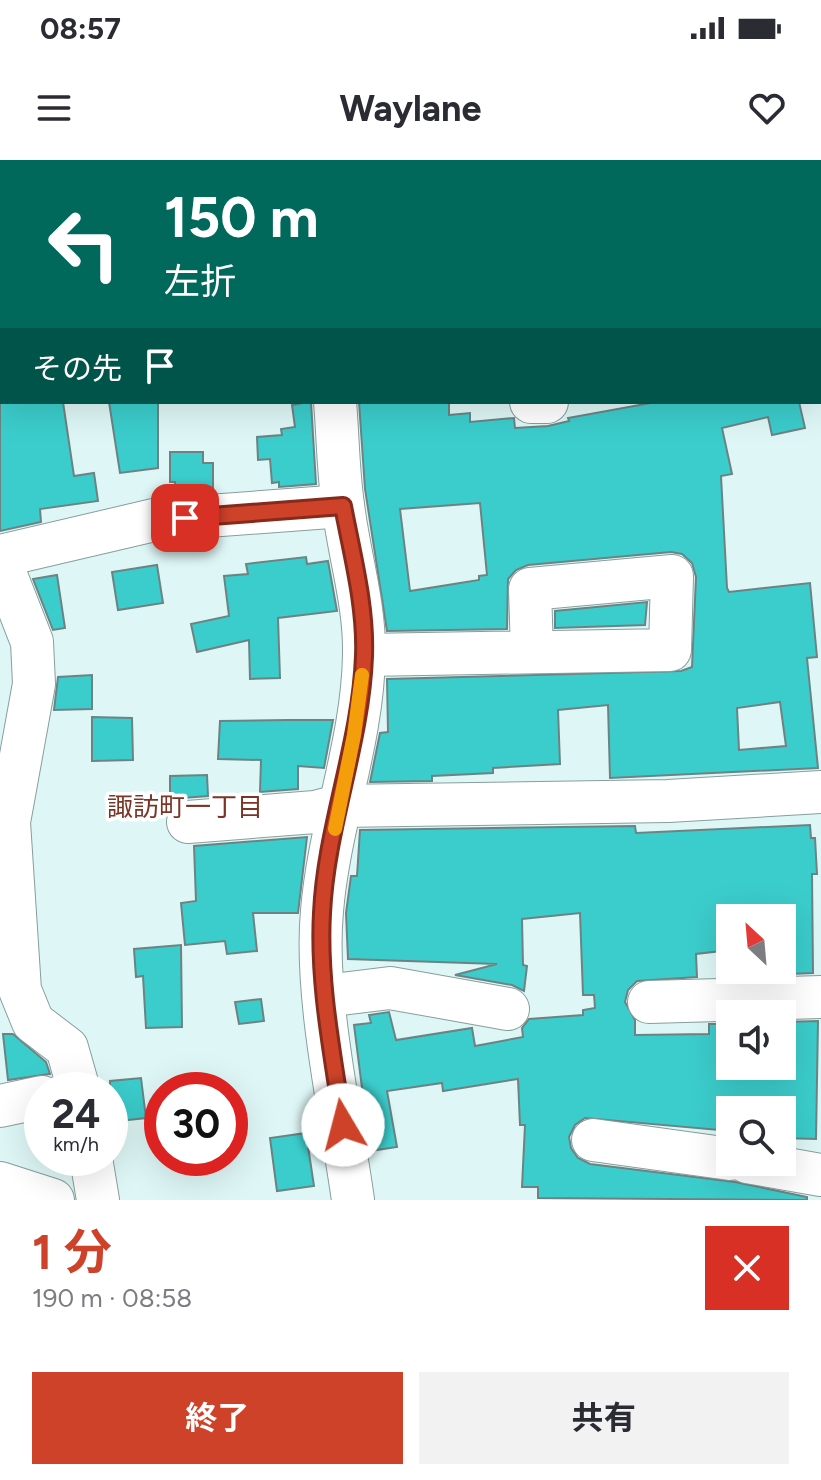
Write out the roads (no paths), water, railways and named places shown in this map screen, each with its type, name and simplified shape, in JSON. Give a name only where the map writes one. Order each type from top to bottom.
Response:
[{"type":"street","points":[[335,404],[343,506],[358,587],[364,655],[354,735],[338,806],[322,913],[325,996],[353,1200]]},
{"type":"street","points":[[73,1072],[67,1048],[33,1022],[20,990],[9,822],[10,757],[34,684],[32,642],[0,558],[154,520],[343,506]]},
{"type":"street","points":[[364,655],[532,652]]},
{"type":"street","points":[[188,822],[315,812],[338,806],[668,801],[821,792]]},
{"type":"street","points":[[325,996],[390,988],[508,1009]]},
{"type":"street","points":[[649,1002],[821,997]]},
{"type":"street","points":[[0,1106],[24,1101]]},
{"type":"street","points":[[593,1140],[716,1157]]},
{"type":"street","points":[[796,1171],[821,1175]]},
{"type":"street","points":[[94,1176],[98,1200]]},
{"type":"street","points":[[0,1183],[53,1200]]},
{"type":"district","name":"諏訪町一丁目","points":[[185,807]]}]
